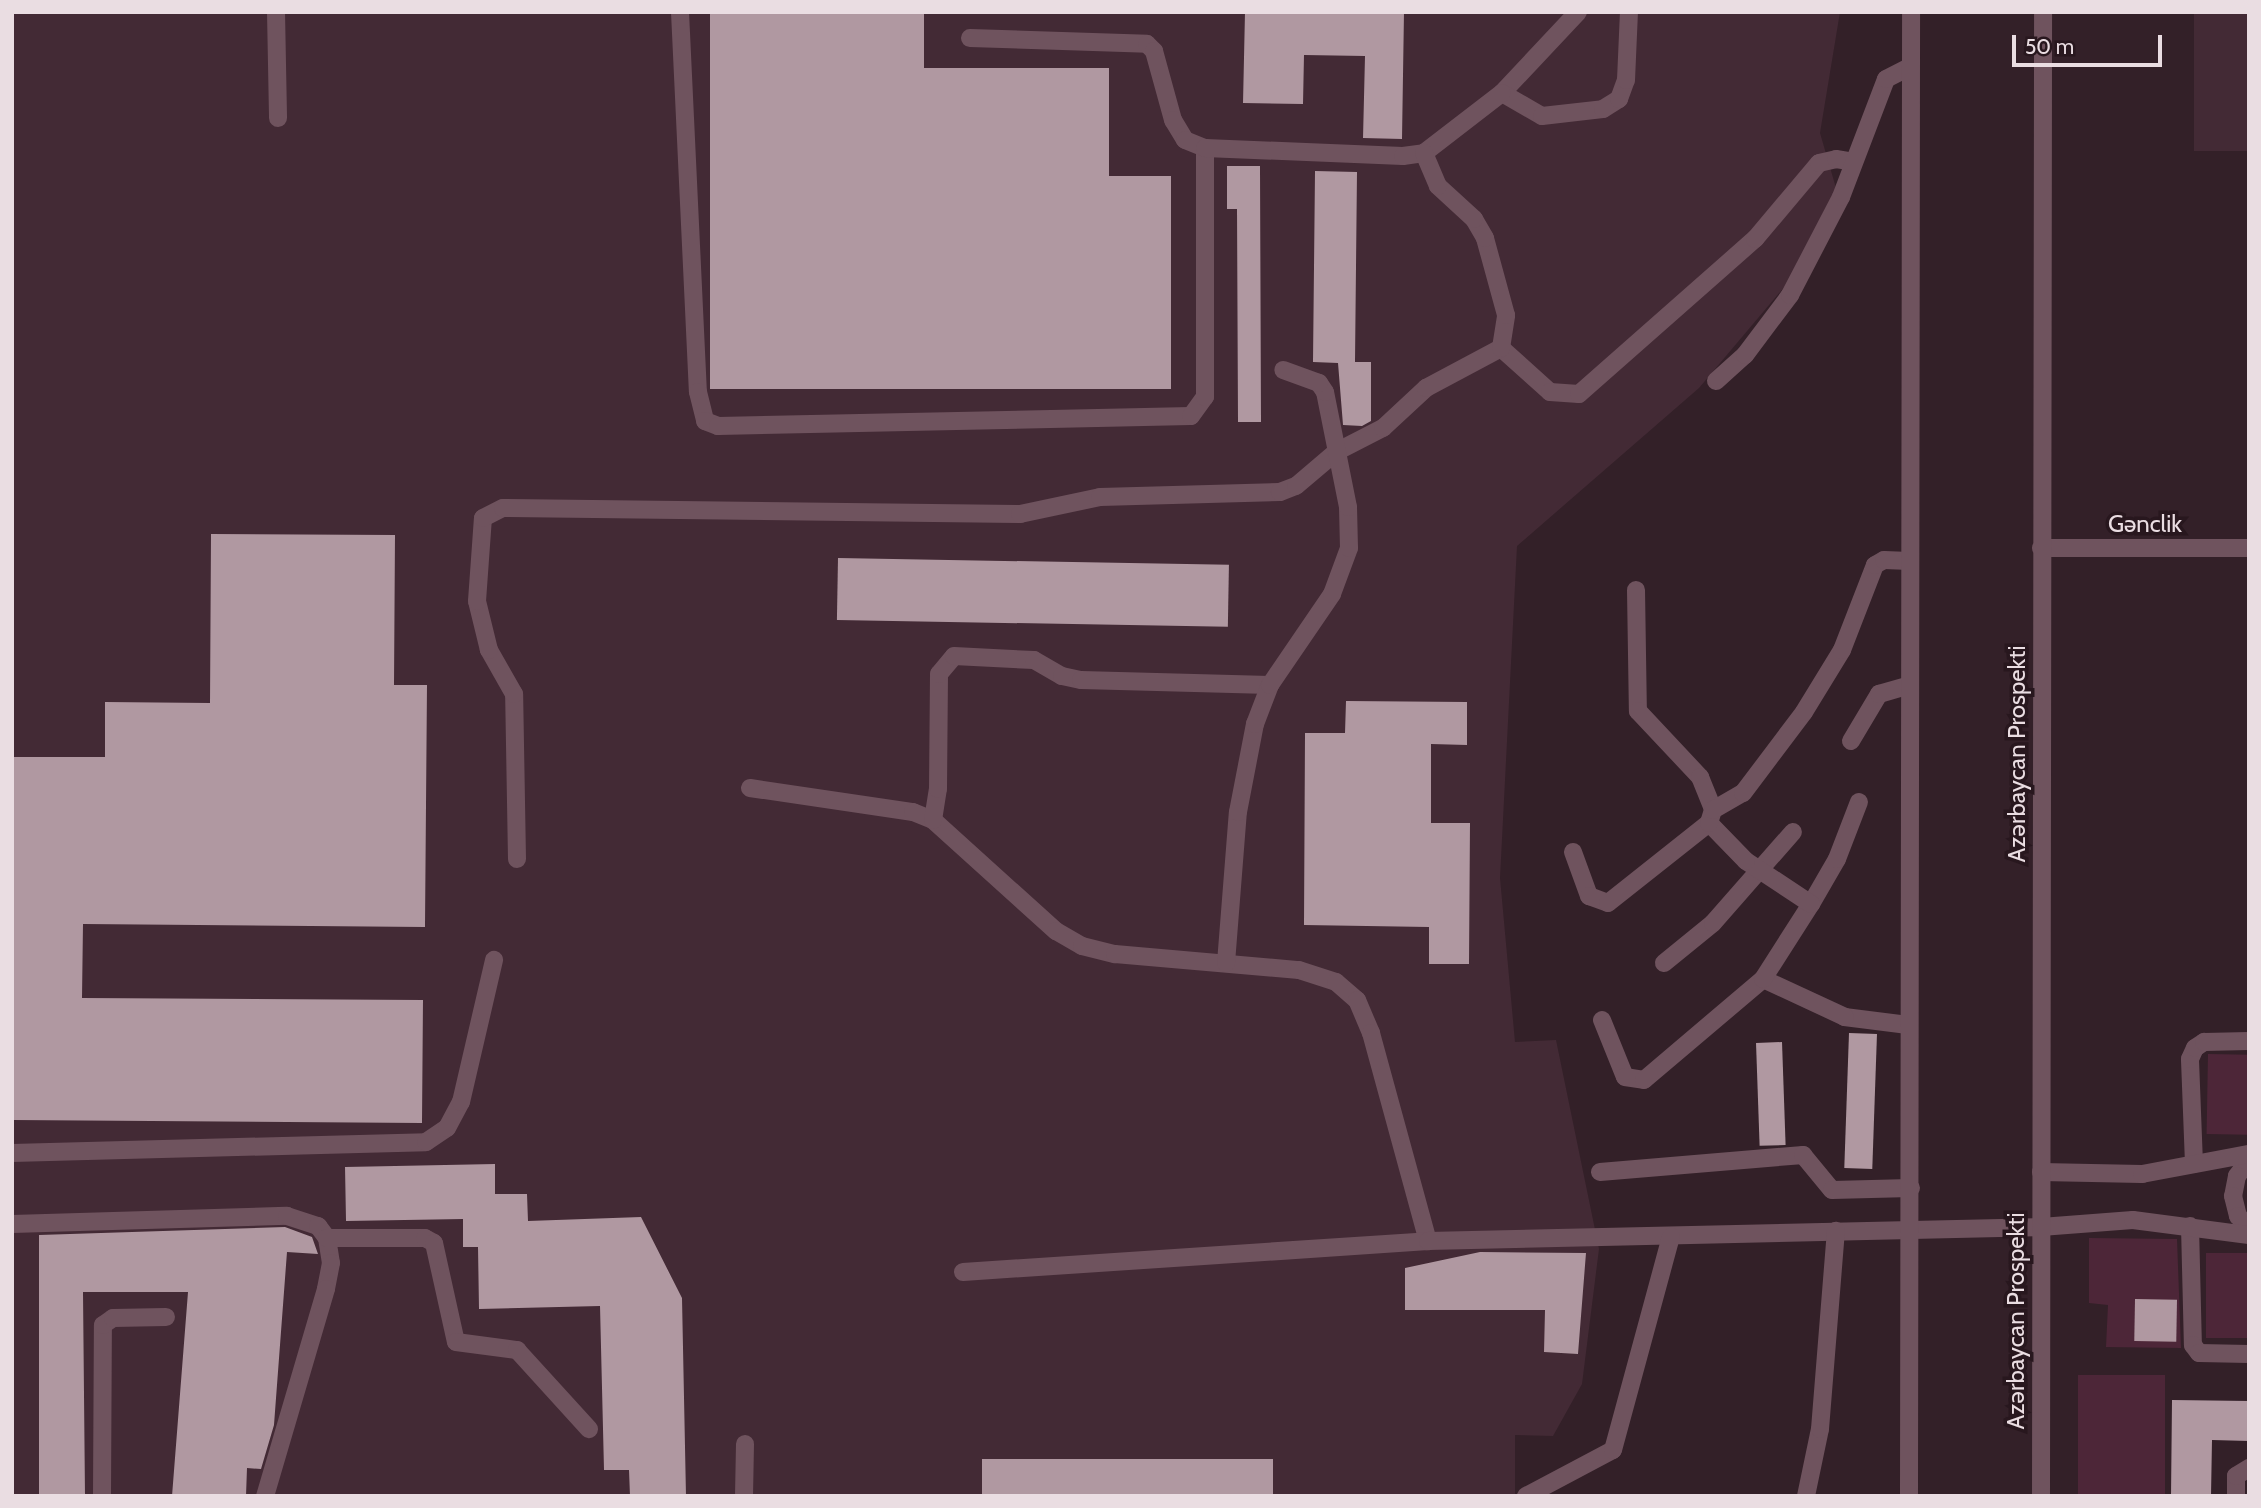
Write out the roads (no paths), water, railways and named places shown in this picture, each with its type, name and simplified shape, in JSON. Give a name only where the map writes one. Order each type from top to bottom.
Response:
[{"type":"street","points":[[276,12],[278,118]]},
{"type":"street","points":[[680,12],[698,392],[705,421],[718,426],[1191,416],[1205,397],[1205,148]]},
{"type":"street","points":[[970,38],[1147,44],[1154,51],[1173,120],[1185,140],[1205,148],[1403,156],[1424,153],[1502,93],[1578,12]]},
{"type":"street","points":[[1502,93],[1542,116],[1561,117],[1603,109],[1619,99],[1626,80],[1629,12]]},
{"type":"street","points":[[1909,1496],[1911,12]]},
{"type":"street","name":"Azərbaycan Prospekti","points":[[2041,1496],[2043,12]]},
{"type":"street","points":[[1716,381],[1745,355],[1790,295],[1841,197],[1886,79],[1911,66]]},
{"type":"street","points":[[1424,153],[1438,186],[1474,219],[1485,237],[1506,315],[1501,348]]},
{"type":"street","points":[[1501,348],[1550,392],[1579,394],[1755,239],[1819,163],[1836,159],[1854,162]]},
{"type":"street","points":[[517,859],[514,694],[489,650],[477,601],[479,527],[493,511],[503,508],[1020,514],[1100,497],[1280,492],[1302,482],[1336,452],[1383,428],[1426,388],[1501,348]]},
{"type":"street","points":[[1226,963],[1238,812],[1255,724],[1269,685],[1343,572],[1350,524],[1319,383],[1283,370]]},
{"type":"street","name":"Gənclik","points":[[2041,548],[2249,548]]},
{"type":"street","points":[[1573,852],[1589,896],[1608,903],[1711,816],[1743,793],[1781,748],[1842,650],[1875,565],[1884,560],[1910,561]]},
{"type":"street","points":[[1636,590],[1638,711],[1700,777],[1711,816],[1760,870],[1811,904]]},
{"type":"street","points":[[933,820],[938,789],[939,674],[954,656],[1034,660],[1062,676],[1081,680],[1269,685]]},
{"type":"street","points":[[1851,741],[1880,694],[1910,685]]},
{"type":"street","points":[[750,788],[913,811],[933,820],[1056,931],[1082,946],[1115,954],[1299,970],[1336,982],[1357,1000],[1371,1033],[1428,1241]]},
{"type":"street","points":[[1602,1020],[1625,1077],[1644,1080],[1763,979],[1837,859],[1860,802]]},
{"type":"street","points":[[1664,963],[1713,923],[1793,832]]},
{"type":"street","points":[[12,1153],[426,1142],[447,1128],[461,1102],[494,960]]},
{"type":"street","points":[[1763,979],[1845,1017],[1908,1025]]},
{"type":"street","points":[[2194,1164],[2190,1059],[2195,1048],[2204,1042],[2249,1041]]},
{"type":"street","points":[[2041,1172],[2130,1174],[2249,1154]]},
{"type":"street","points":[[1600,1172],[1803,1155],[1832,1190],[1911,1188]]},
{"type":"street","points":[[2249,1160],[2237,1176],[2233,1196],[2238,1216],[2249,1228]]},
{"type":"street","points":[[12,1224],[287,1216],[318,1226],[327,1238],[331,1263],[326,1289],[265,1496]]},
{"type":"street","points":[[963,1272],[1428,1241],[2041,1227],[2133,1220],[2249,1235]]},
{"type":"street","points":[[2190,1226],[2193,1345],[2199,1353],[2249,1354]]},
{"type":"street","points":[[1806,1496],[1820,1429],[1836,1231]]},
{"type":"street","points":[[1526,1496],[1613,1450],[1671,1237]]},
{"type":"street","points":[[327,1238],[425,1238],[434,1244],[456,1342],[517,1350],[589,1429]]},
{"type":"street","points":[[102,1496],[103,1325],[113,1318],[166,1317]]},
{"type":"street","points":[[744,1496],[745,1444]]},
{"type":"street","points":[[2236,1496],[2236,1476],[2249,1468]]}]
